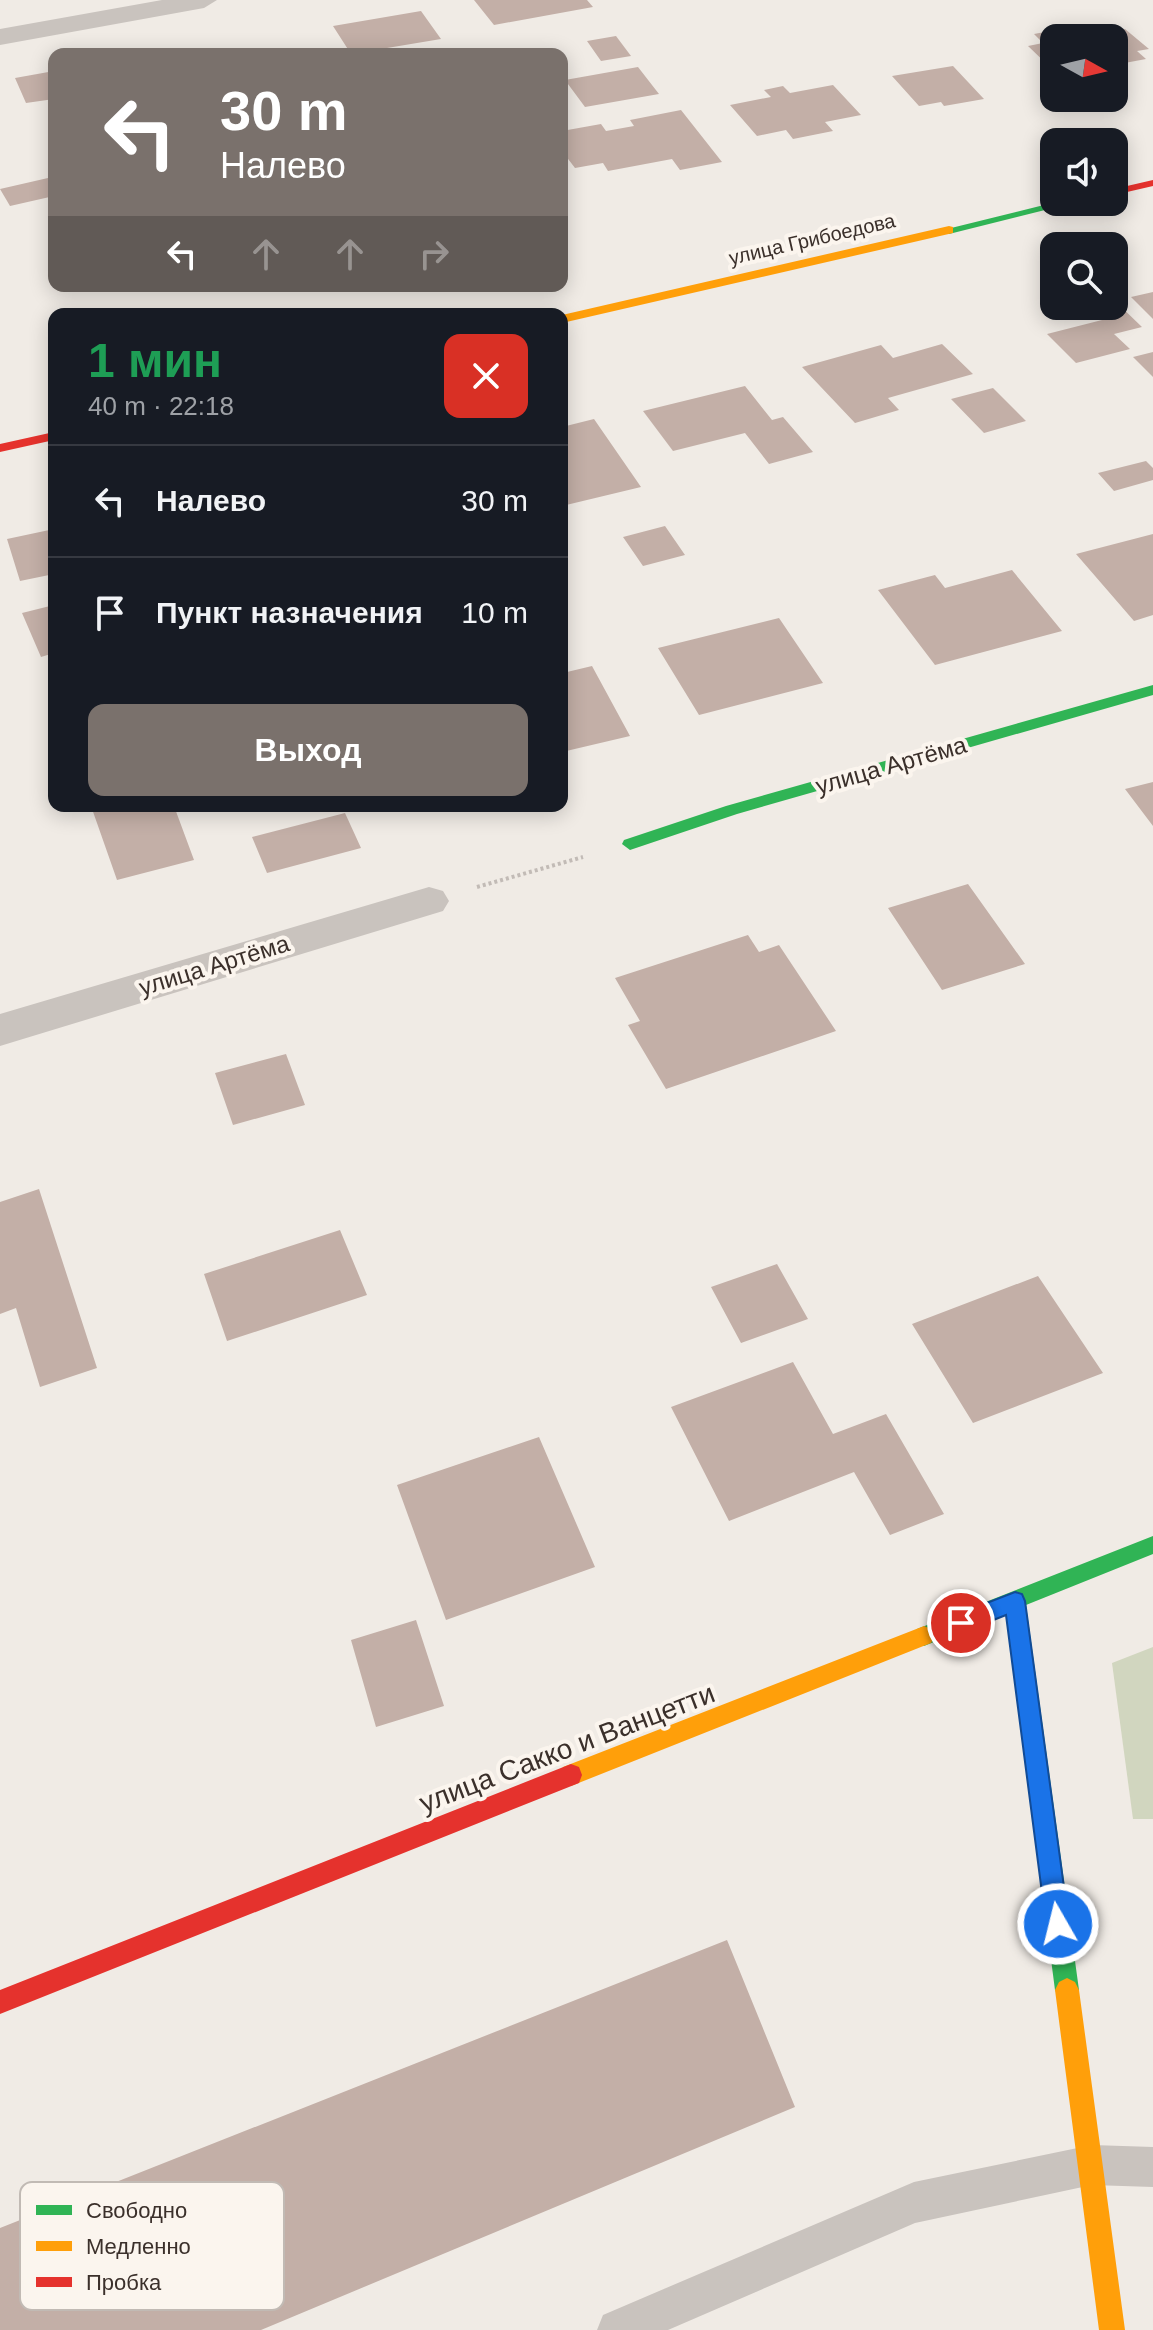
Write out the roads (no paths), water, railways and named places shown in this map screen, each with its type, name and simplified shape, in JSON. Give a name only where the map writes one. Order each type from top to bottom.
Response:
[{"type":"street","points":[[0,37],[204,0]]},
{"type":"street","points":[[1128,189],[1153,183]]},
{"type":"street","name":"улица Грибоедова","points":[[568,318],[1040,209]]},
{"type":"street","points":[[0,448],[48,437]]},
{"type":"street","name":"улица Артёма","points":[[630,844],[732,810],[1153,690]]},
{"type":"street","name":"улица Артёма","points":[[0,1030],[429,901]]},
{"type":"street","name":"улица Сакко и Ванцетти","points":[[0,2002],[1153,1545]]},
{"type":"street","points":[[1015,1601],[1112,2330]]},
{"type":"lane","points":[[642,2325],[914,2203],[1092,2165],[1153,2167]]}]
